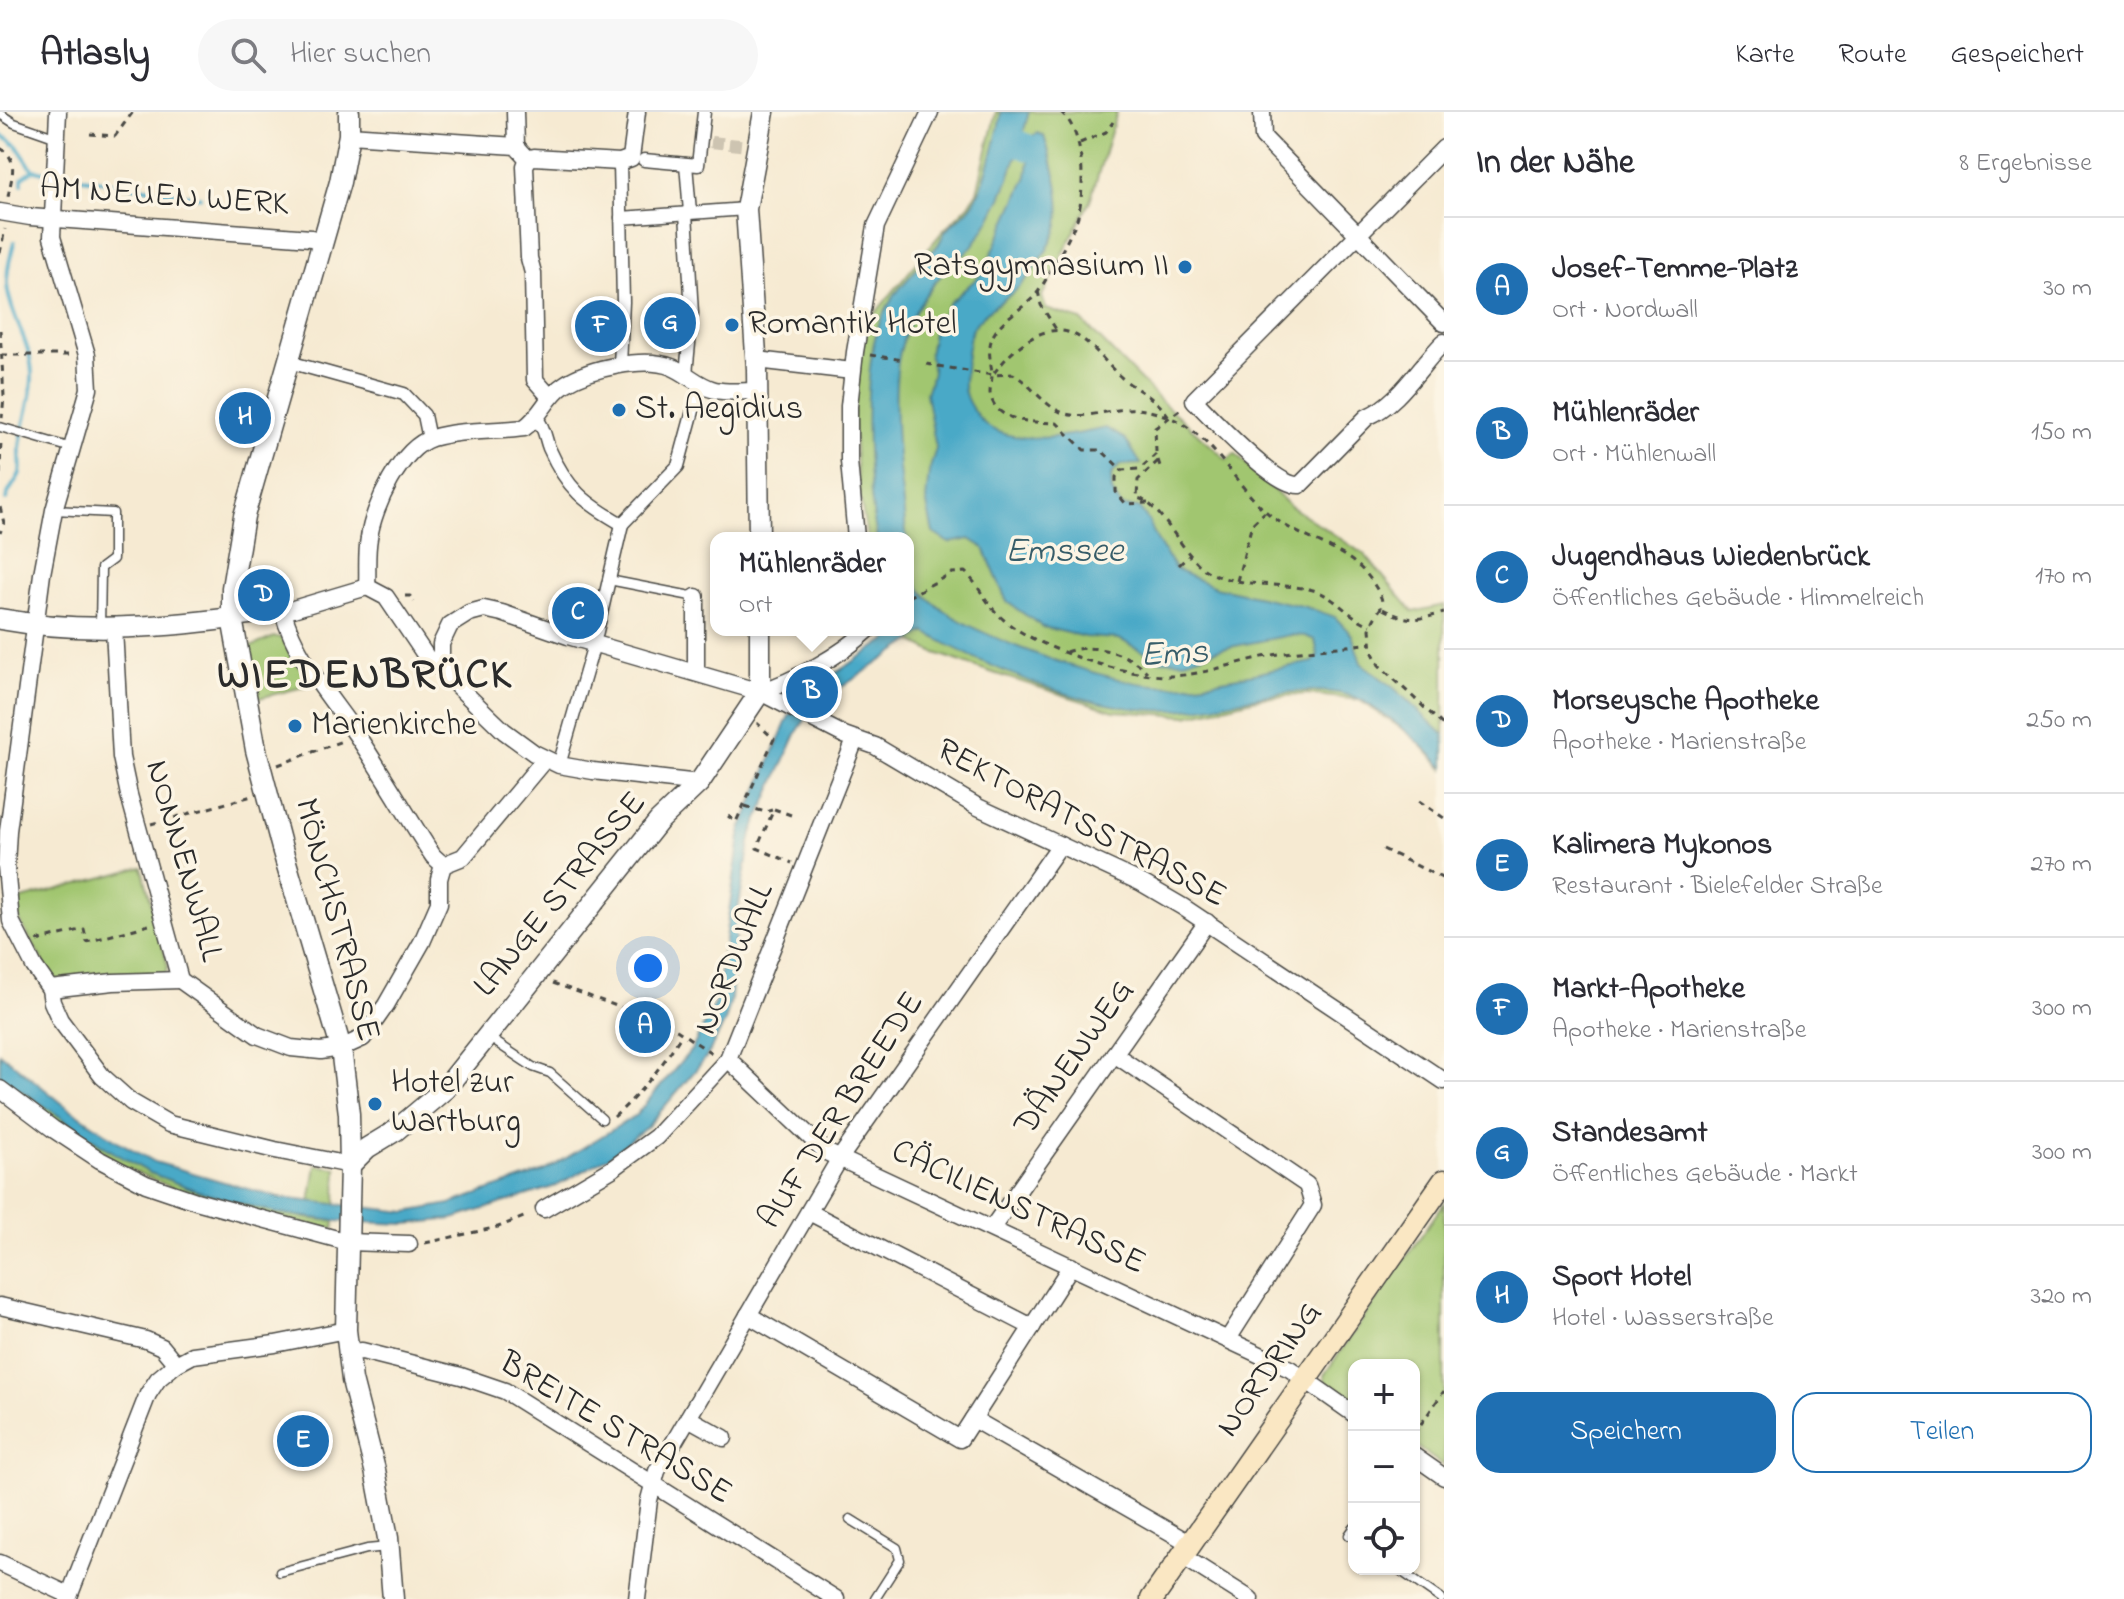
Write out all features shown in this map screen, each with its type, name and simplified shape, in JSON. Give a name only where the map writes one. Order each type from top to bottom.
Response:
[{"type":"main road","name":"NORDRING","points":[[1152,1599],[1444,1181]]},
{"type":"street","points":[[58,112],[52,237],[87,355],[89,389],[54,510],[36,624],[8,831],[6,866],[11,921],[50,989],[60,1020],[102,1076],[131,1102],[169,1124],[350,1165]]},
{"type":"street","name":"MÖNCHSTRASSE","points":[[349,112],[349,135],[340,182],[244,516],[232,588],[232,618],[267,792],[341,1048],[349,1114],[348,1352],[357,1404],[375,1470],[389,1547],[393,1599]]},
{"type":"street","points":[[515,112],[516,146],[528,159]]},
{"type":"street","points":[[620,365],[623,302],[621,218],[637,112]]},
{"type":"street","points":[[550,397],[535,380],[533,273],[529,258],[525,166],[528,159],[632,160],[698,165],[706,142],[704,112]]},
{"type":"street","points":[[755,532],[757,360],[741,209],[764,112]]},
{"type":"street","points":[[855,532],[849,461],[852,371],[876,226],[930,112]]},
{"type":"street","points":[[1262,112],[1263,137],[1444,323]]},
{"type":"street","points":[[349,135],[516,146]]},
{"type":"street","points":[[1444,148],[1194,400],[1283,482],[1300,485],[1367,417],[1379,412],[1413,380],[1422,363],[1444,342]]},
{"type":"street","points":[[686,164],[692,313],[686,374]]},
{"type":"street","points":[[621,218],[741,209]]},
{"type":"street","name":"AM NEUEN WERK","points":[[3,213],[311,238],[324,242]]},
{"type":"street","points":[[757,360],[852,371]]},
{"type":"street","points":[[289,362],[404,394],[424,415],[429,439]]},
{"type":"street","points":[[367,587],[369,537],[378,508],[405,457],[429,439],[524,428],[537,419],[550,397],[566,383],[606,367],[651,362],[671,366],[700,385],[717,391],[757,391]]},
{"type":"street","points":[[443,865],[463,857],[552,762],[594,644],[622,524],[678,466],[700,385]]},
{"type":"street","points":[[537,419],[542,424],[549,449],[572,487],[589,505],[622,524]]},
{"type":"street","points":[[0,619],[107,629],[160,628],[283,612],[367,587],[386,597],[432,665],[443,666],[447,676],[464,695],[515,739],[552,762],[699,783]]},
{"type":"street","points":[[696,597],[696,672]]},
{"type":"street","name":"REKTORATSSTRASSE","points":[[443,666],[441,644],[450,625],[469,613],[484,609],[760,692],[855,740],[875,746],[978,807],[1142,883],[1207,922],[1444,1081]]},
{"type":"street","points":[[283,612],[288,630],[305,663],[357,736],[433,856],[443,865]]},
{"type":"street","name":"NONNENWALL","points":[[107,629],[121,757],[180,980],[257,1035],[291,1048],[321,1051],[341,1048]]},
{"type":"street","points":[[760,636],[760,692],[778,687],[860,636]]},
{"type":"street","name":"LANGE STRASSE","points":[[350,1165],[367,1148],[395,1131],[445,1089],[659,821],[699,783],[760,692]]},
{"type":"street","name":"NORDWALL","points":[[544,1209],[612,1169],[656,1137],[721,1057],[855,740]]},
{"type":"street","name":"AUF DER BREEDE","points":[[637,1599],[649,1500],[657,1471],[840,1158],[1060,845]]},
{"type":"street","points":[[341,1048],[363,1038],[422,942],[439,903],[439,879],[443,865]]},
{"type":"street","name":"DÄNENWEG","points":[[992,1228],[1207,922]]},
{"type":"street","points":[[50,989],[113,982],[180,980]]},
{"type":"street","points":[[1114,1054],[1307,1185],[1313,1205],[1228,1339]]},
{"type":"street","name":"CÄCILIENSTRASSE","points":[[721,1057],[826,1152],[1290,1369],[1348,1410]]},
{"type":"street","points":[[0,1089],[88,1152],[146,1184],[196,1201],[348,1237],[409,1244]]},
{"type":"street","points":[[809,1212],[1032,1327]]},
{"type":"street","points":[[748,1315],[960,1439],[1071,1266]]},
{"type":"street","points":[[0,1306],[146,1340],[162,1347],[176,1364]]},
{"type":"street","points":[[0,1563],[69,1597],[148,1394],[158,1379],[176,1364],[193,1355],[346,1330]]},
{"type":"street","name":"BREITE STRASSE","points":[[348,1352],[362,1351],[461,1376],[505,1391],[836,1599]]},
{"type":"street","points":[[688,1418],[724,1438]]},
{"type":"street","points":[[973,1419],[1186,1550],[1250,1599]]},
{"type":"street","points":[[1420,1460],[1444,1477]]},
{"type":"lane","points":[[0,114],[58,142]]},
{"type":"lane","points":[[3,427],[72,448]]},
{"type":"lane","points":[[54,510],[113,513],[113,559],[101,568],[107,629]]},
{"type":"lane","points":[[609,580],[696,597]]},
{"type":"lane","points":[[488,1037],[533,1067],[550,1073],[602,1119]]},
{"type":"lane","points":[[850,1519],[897,1548],[900,1560],[875,1599]]},
{"type":"lane","points":[[280,1572],[367,1549],[389,1547]]},
{"type":"lane","points":[[1407,1575],[1441,1599]]},
{"type":"path","points":[[90,134],[115,136],[133,112]]},
{"type":"path","points":[[1061,112],[1075,129],[1080,143],[1081,199],[1077,219],[1038,291],[1001,323],[992,336],[988,356],[992,375],[991,395],[1004,414],[1012,419],[1057,423],[1084,450],[1101,450],[1121,469],[1140,469],[1156,454]]},
{"type":"path","points":[[1080,143],[1106,132],[1113,122]]},
{"type":"path","points":[[0,148],[7,151],[14,164],[3,213],[0,253]]},
{"type":"path","points":[[1038,291],[1041,305],[1057,331]]},
{"type":"path","points":[[0,330],[4,396],[0,474]]},
{"type":"path","points":[[992,375],[1025,341],[1046,332],[1079,336],[1125,380],[1162,406],[1169,417]]},
{"type":"path","points":[[870,354],[904,360]]},
{"type":"path","points":[[2,355],[87,355]]},
{"type":"path","points":[[926,364],[992,375],[1016,375],[1063,414],[1083,415],[1137,408],[1169,417],[1224,461],[1266,512],[1301,535],[1355,562],[1370,579],[1380,596],[1383,609],[1400,618],[1413,620],[1444,613]]},
{"type":"path","points":[[1057,423],[1063,414]]},
{"type":"path","points":[[1161,469],[1156,454],[1155,428],[1169,417]]},
{"type":"path","points":[[1158,461],[1138,480],[1137,498],[1148,503],[1190,555],[1208,571],[1237,581],[1316,591],[1371,625]]},
{"type":"path","points":[[1121,469],[1116,477],[1116,492],[1126,504],[1148,503]]},
{"type":"path","points":[[0,507],[4,523],[0,533]]},
{"type":"path","points":[[1237,581],[1252,524],[1266,512]]},
{"type":"path","points":[[1179,565],[1190,555]]},
{"type":"path","points":[[914,594],[952,573],[965,572],[1002,619],[1025,635],[1116,668],[1149,674],[1173,676],[1274,655],[1371,643]]},
{"type":"path","points":[[1383,609],[1371,625],[1371,643],[1379,665],[1444,726]]},
{"type":"path","points":[[1066,652],[1074,649],[1102,650],[1120,654],[1149,674]]},
{"type":"path","points":[[728,816],[736,822],[774,739],[747,714]]},
{"type":"path","points":[[262,771],[357,736]]},
{"type":"path","points":[[138,828],[267,792]]},
{"type":"path","points":[[1419,801],[1444,818]]},
{"type":"path","points":[[745,806],[765,812],[774,809],[791,815]]},
{"type":"path","points":[[774,809],[757,848],[803,868]]},
{"type":"path","points":[[1383,849],[1444,879]]},
{"type":"path","points":[[22,945],[84,929],[87,942],[164,921]]},
{"type":"path","points":[[538,973],[550,982],[669,1025],[721,1057]]},
{"type":"path","points":[[602,1119],[615,1116],[644,1088],[684,1035]]},
{"type":"path","points":[[409,1244],[452,1239],[498,1227],[544,1209]]},
{"type":"path","points":[[1416,1431],[1444,1391]]},
{"type":"green space","points":[[996,112],[1117,112],[1090,201],[1042,296],[1046,309],[1081,320],[1161,401],[1227,460],[1235,453],[1289,505],[1365,555],[1413,612],[1444,605],[1444,770],[1413,736],[1359,700],[1307,694],[1261,698],[1187,716],[1114,711],[933,652],[902,636],[914,636],[914,532],[866,532],[857,477],[853,419],[861,345],[872,317],[977,192]]},
{"type":"green space","points":[[274,637],[284,641],[311,685],[255,699],[248,648]]},
{"type":"green space","points":[[142,867],[168,967],[165,974],[54,981],[18,918],[18,900]]},
{"type":"green space","points":[[0,1076],[108,1149],[150,1173],[305,1218],[335,1221],[334,1229],[274,1218],[197,1198],[101,1157],[0,1084]]},
{"type":"green space","points":[[316,1165],[337,1168],[336,1205],[310,1203]]},
{"type":"green space","points":[[1444,1203],[1444,1466],[1420,1449],[1420,1359],[1348,1359],[1348,1400],[1326,1385],[1324,1375]]},
{"type":"water","points":[[1001,112],[1029,112],[1014,165],[993,214],[973,245],[926,294],[904,339],[896,379],[899,472],[906,532],[876,532],[867,424],[876,334],[895,295],[977,197],[990,160]]},
{"type":"water","name":"Emssee","points":[[1038,133],[1044,136],[1056,179],[1058,225],[1046,251],[1027,278],[974,326],[968,346],[964,386],[973,410],[990,428],[1004,434],[1057,437],[1106,428],[1125,439],[1141,464],[1120,465],[1111,475],[1112,492],[1122,507],[1139,508],[1176,570],[1215,587],[1306,607],[1335,617],[1352,635],[1361,663],[1394,688],[1444,735],[1444,768],[1398,725],[1348,695],[1324,691],[1273,694],[1182,710],[1126,707],[1066,693],[1006,672],[925,632],[816,704],[797,732],[752,833],[736,921],[731,1000],[725,1022],[706,1058],[648,1126],[610,1156],[556,1186],[453,1219],[406,1224],[335,1221],[275,1213],[198,1191],[150,1173],[108,1149],[0,1076],[0,1053],[63,1104],[155,1162],[280,1198],[407,1212],[450,1204],[545,1171],[636,1115],[692,1049],[716,1000],[741,829],[788,718],[803,694],[893,636],[914,636],[914,575],[930,600],[984,633],[1057,661],[1122,680],[1166,686],[1187,685],[1313,662],[1318,655],[1315,640],[1290,635],[1220,649],[1185,661],[1160,660],[1119,639],[1085,637],[1043,627],[1007,602],[984,548],[970,539],[949,543],[933,533],[926,500],[936,448],[926,393],[933,372],[929,355],[933,332],[949,303],[983,273],[1027,176],[1032,136]]},
{"type":"waterway","points":[[0,134],[17,146],[33,170],[49,173]]},
{"type":"waterway","points":[[1009,138],[1029,148]]},
{"type":"waterway","points":[[22,184],[22,178],[33,170]]},
{"type":"waterway","points":[[58,174],[200,197]]},
{"type":"waterway","points":[[6,500],[20,473],[21,439],[32,383],[31,362],[7,285],[14,242]]},
{"type":"tunnel","points":[[711,142],[758,147]]},
{"type":"place","name":"Ratsgymnasium II","points":[[1185,267]]},
{"type":"place","name":"Standesamt","points":[[670,323]]},
{"type":"place","name":"Romantik Hotel","points":[[732,325]]},
{"type":"place","name":"Markt-Apotheke","points":[[601,326]]},
{"type":"place","name":"St. Aegidius","points":[[619,410]]},
{"type":"place","name":"Sport Hotel","points":[[245,418]]},
{"type":"place","name":"Morseysche Apotheke","points":[[264,595]]},
{"type":"place","name":"Jugendhaus Wiedenbrück","points":[[578,613]]},
{"type":"place","name":"Mühlenräder","points":[[812,692]]},
{"type":"place","name":"Marienkirche","points":[[295,726]]},
{"type":"place","name":"Josef-Temme-Platz","points":[[645,1027]]},
{"type":"place","name":"Hotel zur Wartburg","points":[[375,1104]]},
{"type":"place","name":"Kalimera Mykonos","points":[[303,1441]]},
{"type":"district","name":"WIEDENBRÜCK","points":[[365,676]]},
{"type":"water label","name":"Ems","points":[[1174,655]]}]
